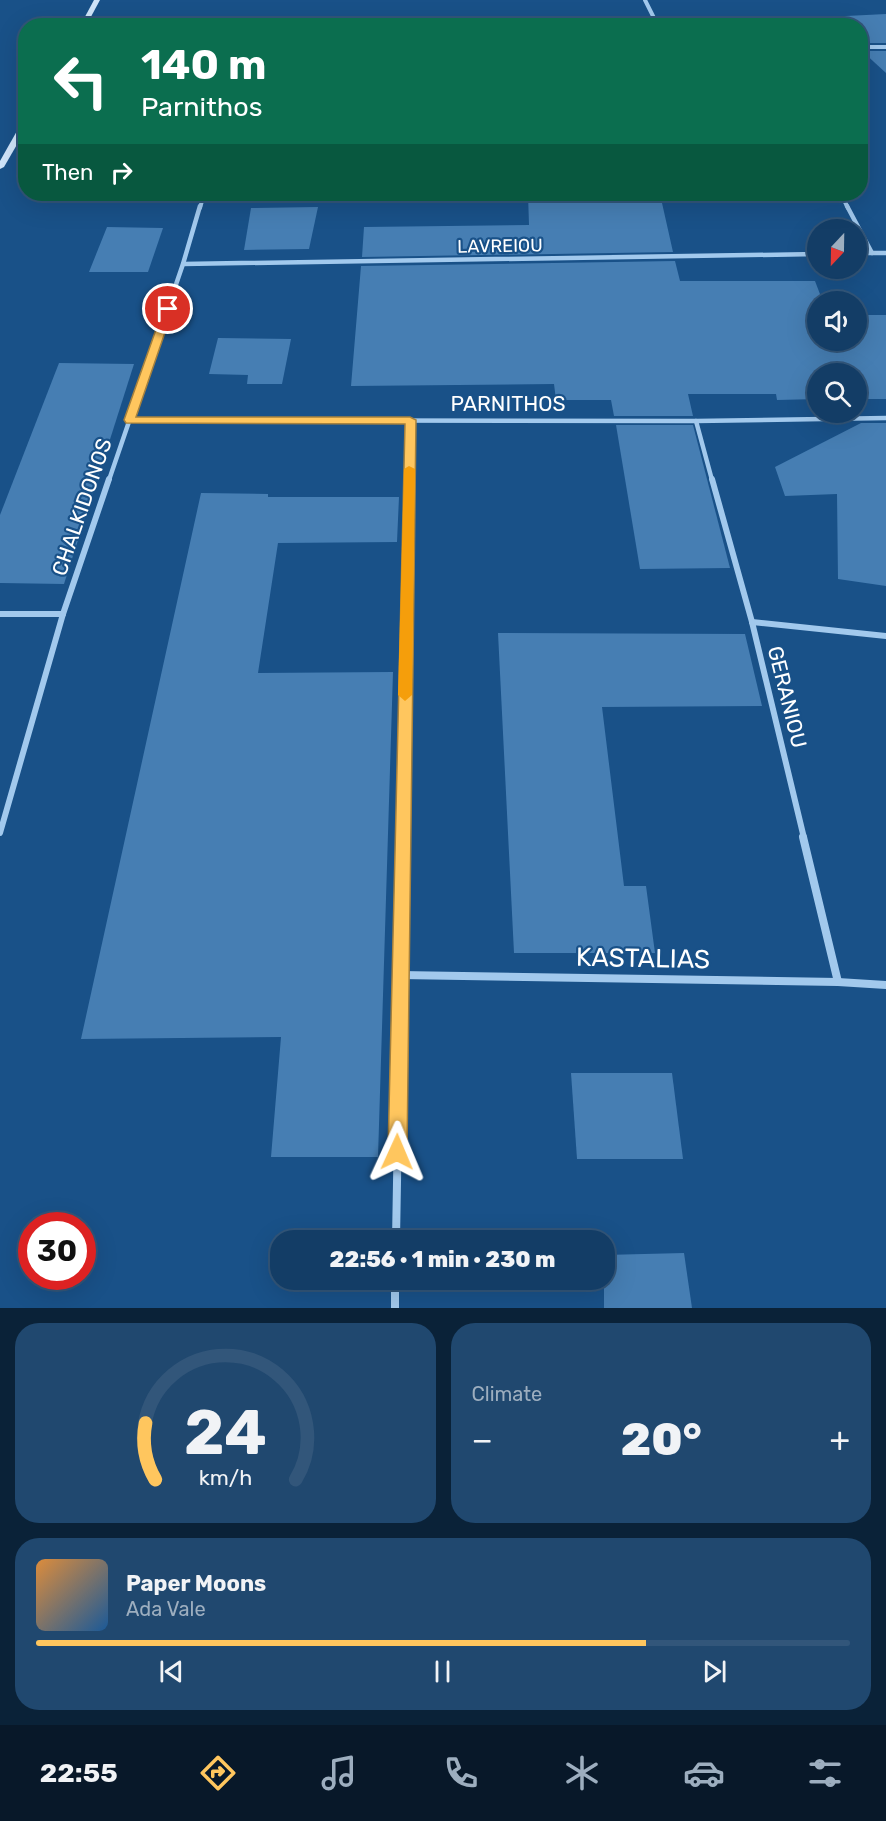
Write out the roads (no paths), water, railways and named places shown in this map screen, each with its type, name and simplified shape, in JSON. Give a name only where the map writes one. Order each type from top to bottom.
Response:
[{"type":"main road","points":[[87,18],[97,0]]},
{"type":"main road","points":[[0,167],[18,136]]},
{"type":"street","points":[[645,0],[654,18]]},
{"type":"street","points":[[868,47],[886,46]]},
{"type":"street","name":"CHALKIDONOS","points":[[0,833],[63,614],[183,264],[202,201]]},
{"type":"street","points":[[844,201],[872,253]]},
{"type":"street","points":[[867,253],[886,253]]},
{"type":"street","name":"LAVREIOU","points":[[183,264],[807,254]]},
{"type":"street","name":"PARNITHOS","points":[[130,420],[696,421],[886,418]]},
{"type":"street","points":[[396,1230],[410,420]]},
{"type":"street","name":"GERANIOU","points":[[696,421],[752,622],[838,982]]},
{"type":"street","points":[[0,614],[63,614]]},
{"type":"street","points":[[752,622],[886,636]]},
{"type":"street","name":"KASTALIAS","points":[[400,975],[838,982],[886,985]]},
{"type":"street","points":[[395,1290],[395,1308]]}]
